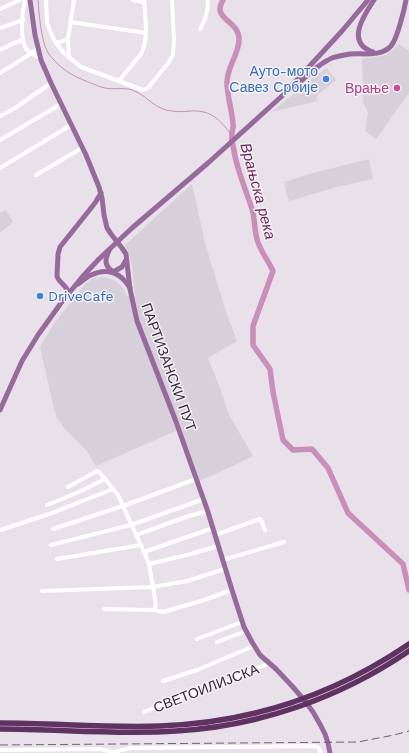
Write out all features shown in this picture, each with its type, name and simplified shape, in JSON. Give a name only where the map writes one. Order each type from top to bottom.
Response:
[{"type":"highway","points":[[0,723],[160,726],[230,719],[269,710],[325,690],[372,667],[409,644]]},
{"type":"highway","points":[[0,729],[141,733],[177,732],[232,725],[271,716],[317,700],[360,680],[409,651]]},
{"type":"main road","name":"ПАРТИЗАНСКИ ПУТ","points":[[30,0],[38,49],[50,84],[72,125],[101,193],[107,228],[125,252],[130,289],[139,328],[175,419],[204,500],[242,622],[260,655],[276,669],[305,700],[321,726],[326,737],[329,751]]},
{"type":"main road","points":[[342,31],[343,27],[358,9],[362,0]]},
{"type":"main road","points":[[0,410],[24,357],[43,327],[74,286],[99,259],[132,228],[232,142],[282,96],[342,31],[368,0]]},
{"type":"main road","points":[[374,0],[360,23],[358,35],[360,43],[364,48],[372,52],[380,53]]},
{"type":"main road","points":[[282,96],[292,91],[310,73],[327,61],[346,55],[380,53],[388,49],[393,43],[406,0]]},
{"type":"main road","points":[[68,294],[66,288],[58,280],[57,276],[59,250],[65,240],[98,200],[101,193]]},
{"type":"main road","points":[[89,210],[95,207],[103,207]]},
{"type":"main road","points":[[111,248],[107,255],[107,267],[124,280],[130,289]]},
{"type":"main road","points":[[74,286],[93,274],[99,272],[112,272],[122,267],[127,258]]},
{"type":"main road","points":[[62,283],[70,283],[80,280]]},
{"type":"street","points":[[0,9],[20,0]]},
{"type":"street","points":[[26,0],[23,20],[26,49],[41,58]]},
{"type":"street","points":[[46,0],[48,26],[52,37],[69,58],[81,67],[143,90],[148,88],[170,62],[173,55],[174,40],[172,0]]},
{"type":"street","points":[[69,58],[68,39],[74,0]]},
{"type":"street","points":[[119,81],[141,54],[145,45],[146,33],[144,1],[133,0]]},
{"type":"street","points":[[200,28],[208,9],[208,0]]},
{"type":"street","points":[[0,28],[23,20]]},
{"type":"street","points":[[70,22],[146,33]]},
{"type":"street","points":[[55,42],[68,39]]},
{"type":"street","points":[[0,50],[24,40]]},
{"type":"street","points":[[0,73],[38,49]]},
{"type":"street","points":[[0,116],[15,108],[50,84]]},
{"type":"street","points":[[0,140],[60,104]]},
{"type":"street","points":[[0,168],[72,125]]},
{"type":"street","points":[[36,175],[82,148]]},
{"type":"street","points":[[68,487],[97,472],[100,473],[118,495],[149,564],[154,587],[156,606],[154,610]]},
{"type":"street","points":[[48,505],[105,479]]},
{"type":"street","points":[[53,529],[123,506],[196,479]]},
{"type":"street","points":[[0,530],[52,513],[113,488]]},
{"type":"street","points":[[51,545],[131,525],[204,500]]},
{"type":"street","points":[[136,535],[189,516],[208,512]]},
{"type":"street","points":[[215,535],[260,519],[265,530]]},
{"type":"street","points":[[144,552],[213,528]]},
{"type":"street","points":[[223,560],[284,542]]},
{"type":"street","points":[[57,559],[141,545]]},
{"type":"street","points":[[149,564],[218,546]]},
{"type":"street","points":[[42,591],[154,587],[187,581],[225,568]]},
{"type":"street","points":[[104,609],[154,610],[163,612],[232,590]]},
{"type":"street","points":[[197,639],[242,622]]},
{"type":"street","points":[[217,642],[246,630]]},
{"type":"street","points":[[163,681],[197,670],[254,646]]},
{"type":"street","name":"СВЕТОИЛИЈСКА","points":[[144,712],[165,703],[222,684],[268,663]]},
{"type":"street","points":[[0,750],[100,749],[113,752],[131,748],[313,746],[318,747],[322,753]]},
{"type":"shaded area","points":[[399,44],[409,51],[409,93],[376,139],[365,131],[368,113],[363,102],[362,59],[387,55]]},
{"type":"shaded area","points":[[327,68],[336,80],[316,96],[318,101],[272,112],[315,76]]},
{"type":"shaded area","points":[[369,159],[373,179],[337,187],[289,201],[284,182]]},
{"type":"shaded area","points":[[192,184],[205,243],[226,312],[237,341],[208,358],[229,415],[253,456],[197,482],[178,430],[96,466],[86,450],[66,430],[57,418],[40,347],[55,322],[86,283],[93,278],[105,277],[114,280],[122,287],[127,296],[135,296],[132,267],[125,245]]},
{"type":"shaded area","points":[[6,210],[13,222],[0,233],[0,213]]},
{"type":"waterway","points":[[38,0],[45,46],[51,56],[66,71],[78,78],[101,87],[108,89],[132,90],[166,110],[178,112],[204,112],[214,116],[231,134]]},
{"type":"waterway","name":"Врањска река","points":[[223,0],[220,6],[220,11],[238,32],[239,38],[238,49],[229,70],[227,82],[232,114],[233,144],[237,165],[253,212],[258,242],[273,271],[253,326],[253,345],[270,369],[283,440],[293,450],[312,449],[328,468],[348,513],[403,564],[409,590]]},
{"type":"railway","points":[[0,745],[358,742],[409,731]]},
{"type":"place","name":"Ауто-мото Савез Србије","points":[[326,79]]},
{"type":"place","name":"Врање","points":[[397,88]]},
{"type":"place","name":"DriveCafe","points":[[40,296]]}]
